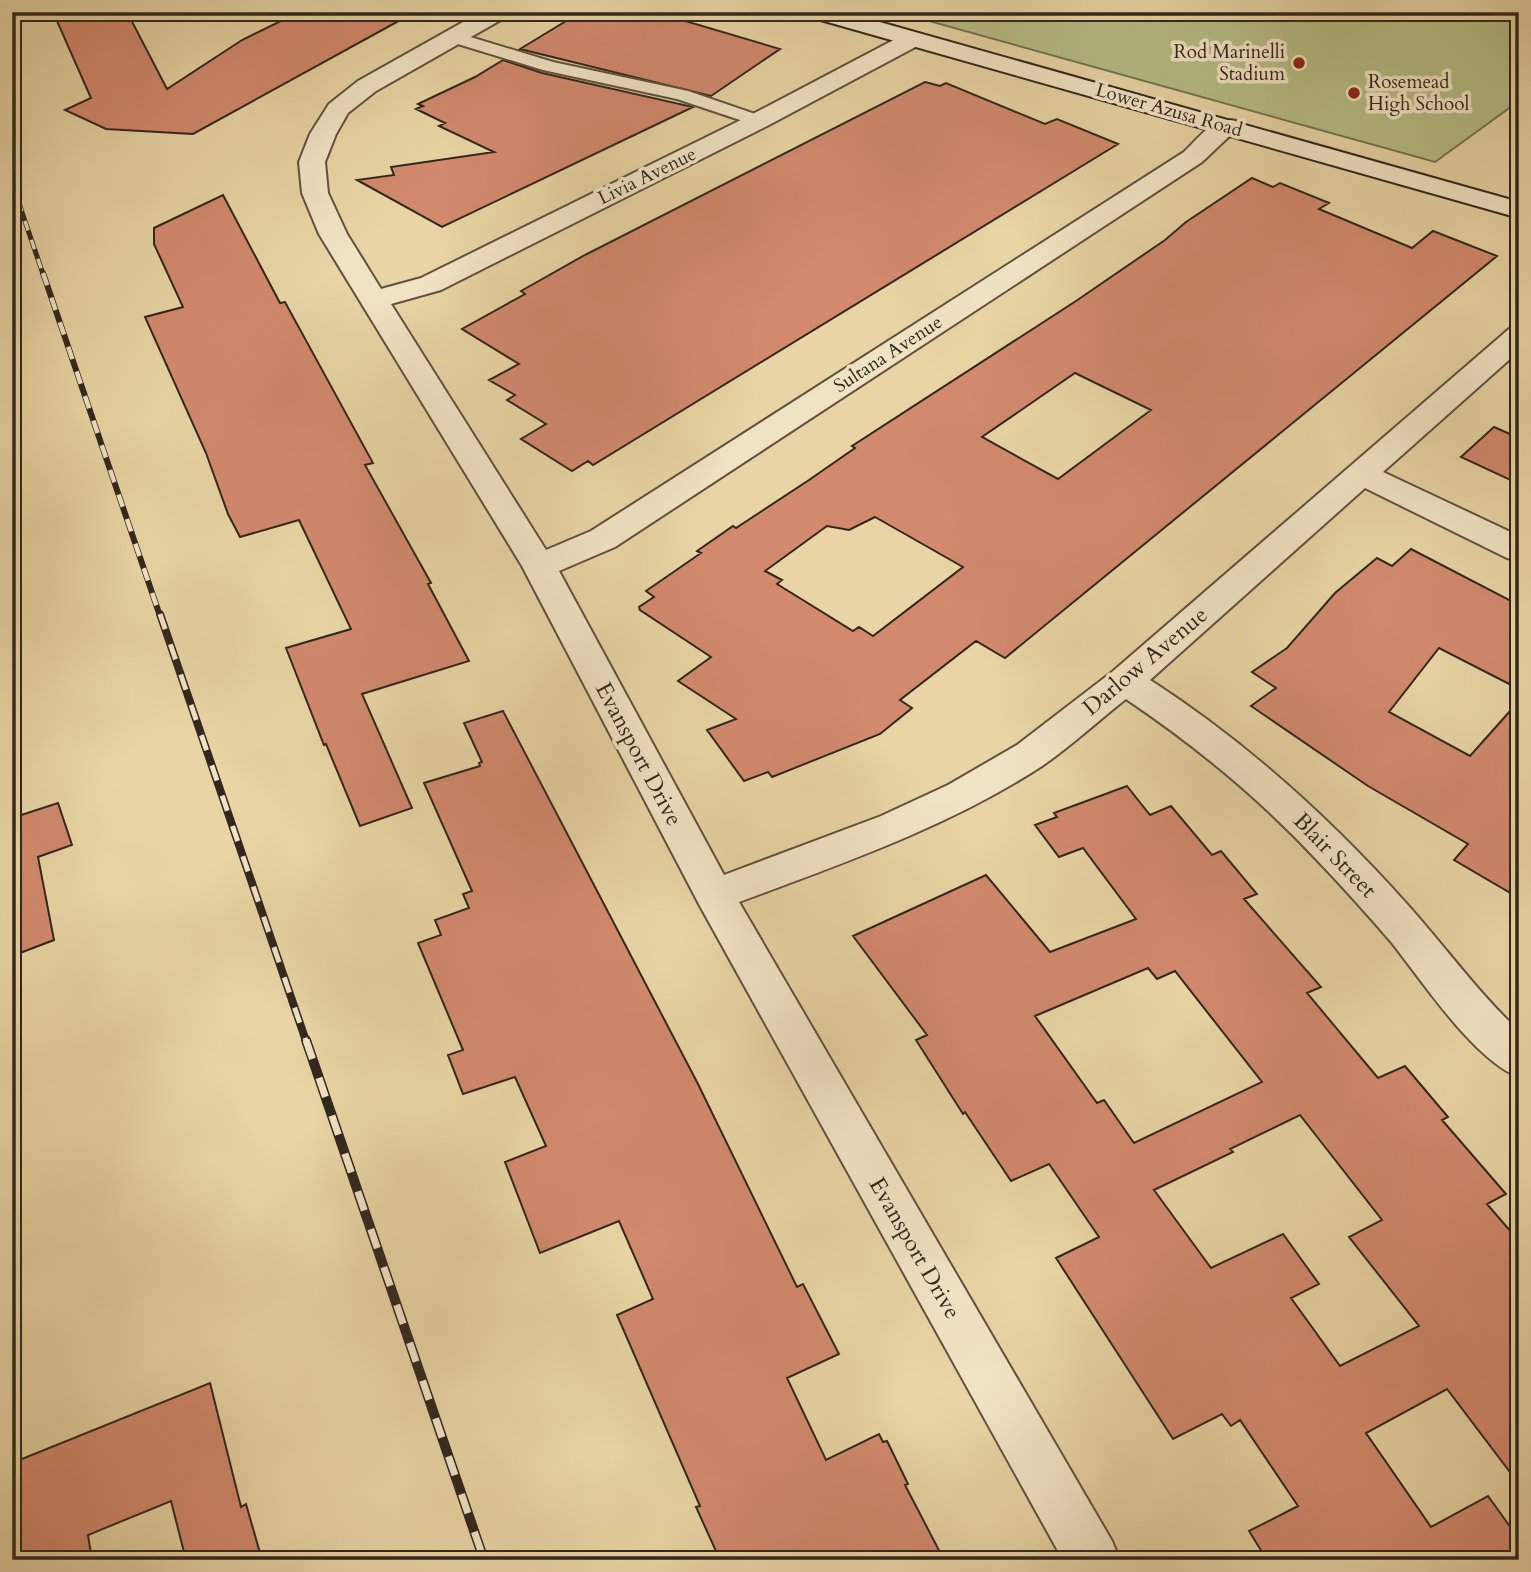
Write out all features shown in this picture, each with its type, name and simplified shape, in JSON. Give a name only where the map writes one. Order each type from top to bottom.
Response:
[{"type":"street","name":"Evansport Drive","points":[[498,12],[367,86],[338,109],[323,134],[312,162],[315,193],[333,234],[538,566],[714,895],[1093,1560]]},
{"type":"street","name":"Lower Azusa Road","points":[[818,12],[1519,210]]},
{"type":"street","name":"Livia Avenue","points":[[375,300],[430,284],[758,121],[913,39]]},
{"type":"street","name":"Sultana Avenue","points":[[538,566],[603,539],[1193,157],[1227,126]]},
{"type":"street","name":"Darlow Avenue","points":[[714,895],[895,827],[962,794],[1030,755],[1125,681],[1519,335]]},
{"type":"street","points":[[1362,474],[1519,550]]},
{"type":"street","name":"Blair Street","points":[[1125,681],[1166,707],[1245,766],[1323,838],[1394,917],[1489,1032],[1519,1058]]},
{"type":"lane","points":[[196,12],[234,15],[247,12]]},
{"type":"lane","points":[[454,37],[549,66],[682,95],[758,121]]},
{"type":"green space","name":"Rod Marinelli Stadium","points":[[897,12],[1519,12],[1519,101],[1435,162]]},
{"type":"building","points":[[53,12],[127,12],[167,89],[242,40],[297,13],[314,19],[327,12],[415,12],[193,134],[106,129],[65,110],[91,98]]},
{"type":"building","points":[[581,12],[655,12],[780,49],[711,96],[520,49]]},
{"type":"building","points":[[503,60],[542,73],[693,107],[442,227],[357,180],[394,175],[391,167],[494,152],[439,126],[445,123],[416,109],[423,106],[418,104],[475,77]]},
{"type":"building","points":[[925,82],[940,86],[946,83],[1045,124],[1057,119],[1118,144],[593,465],[588,461],[572,471],[521,439],[546,424],[507,400],[515,395],[489,380],[519,364],[462,329],[525,294],[521,291],[585,255]]},
{"type":"building","points":[[1252,178],[1273,187],[1280,183],[1329,203],[1319,209],[1412,248],[1433,231],[1497,256],[1005,658],[976,641],[900,700],[912,708],[880,734],[772,777],[768,772],[744,781],[707,730],[736,719],[678,681],[711,657],[640,610],[639,607],[654,597],[646,591],[701,553],[697,551],[733,526],[736,528],[855,448],[852,446],[1076,301],[1165,240],[1186,222]],"holes":[[[1075,373],[1151,410],[1058,479],[982,437]],[[875,517],[963,567],[873,636],[859,627],[853,631],[777,584],[782,580],[765,571],[827,526],[849,530]]]},
{"type":"building","points":[[223,195],[280,303],[285,302],[373,463],[365,465],[431,583],[428,584],[469,661],[362,694],[412,808],[360,826],[326,744],[324,745],[286,648],[351,629],[299,520],[240,537],[145,317],[183,307],[154,244],[154,228]]},
{"type":"building","points":[[1494,427],[1519,438],[1519,484],[1461,457]]},
{"type":"building","points":[[1411,549],[1519,605],[1519,689],[1439,648],[1389,712],[1470,756],[1519,701],[1519,898],[1454,860],[1468,844],[1368,786],[1251,706],[1276,688],[1252,672],[1287,648],[1335,593],[1377,558],[1392,566]]},
{"type":"building","points":[[503,711],[698,1084],[797,1287],[803,1284],[839,1354],[787,1378],[826,1460],[879,1434],[883,1442],[887,1441],[908,1484],[905,1485],[944,1560],[720,1560],[696,1507],[700,1506],[617,1315],[653,1299],[619,1221],[540,1253],[505,1162],[546,1146],[515,1077],[463,1094],[448,1055],[463,1050],[418,943],[441,935],[435,920],[469,908],[463,894],[472,891],[424,783],[480,766],[479,763],[482,762],[464,723]]},
{"type":"building","points":[[1127,786],[1150,815],[1171,806],[1212,855],[1221,851],[1257,894],[1244,899],[1321,987],[1307,993],[1378,1078],[1405,1066],[1448,1117],[1442,1120],[1506,1194],[1487,1204],[1519,1241],[1519,1484],[1447,1389],[1366,1433],[1431,1527],[1488,1496],[1519,1539],[1519,1560],[1267,1560],[1249,1531],[1298,1506],[1240,1420],[1231,1426],[1222,1414],[1173,1439],[1056,1258],[1099,1237],[1049,1164],[1011,1181],[965,1112],[963,1114],[916,1040],[927,1035],[853,936],[986,875],[1050,952],[1136,919],[1083,848],[1059,857],[1035,825],[1057,817],[1054,813]],"holes":[[[1148,968],[1157,979],[1175,971],[1262,1082],[1134,1143],[1104,1100],[1097,1103],[1035,1016]],[[1300,1115],[1382,1220],[1349,1237],[1419,1326],[1340,1366],[1291,1298],[1319,1284],[1283,1234],[1211,1268],[1154,1190],[1233,1152],[1230,1149]]]},
{"type":"building","points":[[58,803],[72,845],[38,857],[54,940],[12,956],[12,818]]},
{"type":"building","points":[[210,1383],[241,1507],[246,1504],[262,1560],[186,1560],[171,1501],[88,1535],[92,1560],[12,1560],[12,1463]]},
{"type":"railway","points":[[12,183],[43,274]]},
{"type":"railway","points":[[43,273],[160,616]]},
{"type":"railway","points":[[160,614],[306,1041]]},
{"type":"railway","points":[[306,1040],[484,1560]]},
{"type":"place","name":"Rod Marinelli Stadium","points":[[1299,63]]},
{"type":"place","name":"Rosemead High School","points":[[1354,93]]}]
